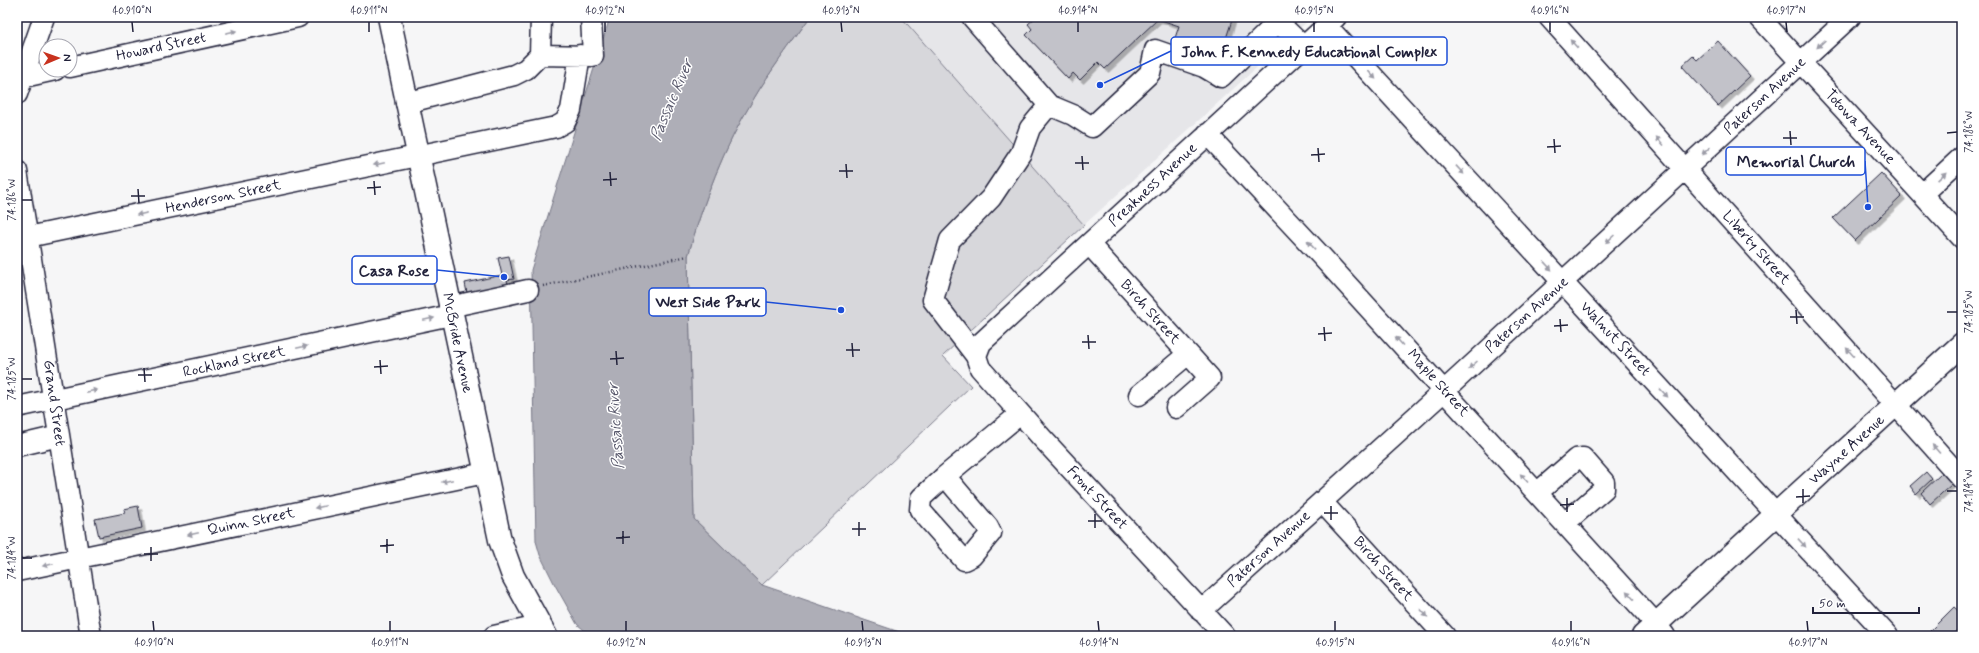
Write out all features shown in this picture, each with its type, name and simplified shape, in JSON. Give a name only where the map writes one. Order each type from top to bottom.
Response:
[{"type":"main road","name":"McBride Avenue","points":[[388,17],[485,473],[505,555],[513,576],[543,631]]},
{"type":"main road","name":"Wayne Avenue","points":[[1655,632],[1776,514],[1962,344]]},
{"type":"street","points":[[20,85],[44,17]]},
{"type":"street","name":"Howard Street","points":[[78,65],[298,17]]},
{"type":"street","points":[[406,103],[514,75],[526,69],[540,55],[541,17]]},
{"type":"street","points":[[540,55],[593,56],[591,17]]},
{"type":"street","points":[[972,17],[1050,105],[1072,115],[1092,127],[1150,73],[1155,50],[1204,67],[1222,77],[1278,19],[1303,46]]},
{"type":"street","name":"Liberty Street","points":[[1550,17],[1897,404],[1962,479]]},
{"type":"street","name":"Totowa Avenue","points":[[1759,17],[1962,238]]},
{"type":"street","name":"Paterson Avenue","points":[[1201,610],[1563,283],[1850,17]]},
{"type":"street","name":"Preakness Avenue","points":[[976,356],[981,343],[1090,245],[1207,134],[1331,21]]},
{"type":"street","name":"Walnut Street","points":[[1331,21],[1563,283],[1888,636]]},
{"type":"street","name":"Henderson Street","points":[[28,237],[561,125],[565,122],[571,110],[580,55]]},
{"type":"street","points":[[20,85],[38,77]]},
{"type":"street","name":"Front Street","points":[[1050,105],[1030,128],[1021,153],[991,198],[950,240],[933,300],[976,356],[980,368],[1020,414],[1225,636]]},
{"type":"street","name":"Maple Street","points":[[1207,134],[1564,523],[1655,632]]},
{"type":"street","points":[[1922,194],[1962,157]]},
{"type":"street","name":"Grand Street","points":[[17,171],[91,636]]},
{"type":"street","name":"Birch Street","points":[[1090,245],[1210,378],[1176,408]]},
{"type":"street","name":"Rockland Street","points":[[17,407],[450,311],[528,290]]},
{"type":"street","points":[[1138,395],[1188,354]]},
{"type":"street","points":[[945,476],[999,434],[1020,414]]},
{"type":"street","points":[[17,446],[59,436]]},
{"type":"street","points":[[1537,493],[1576,459],[1583,458],[1604,482],[1604,488],[1564,523]]},
{"type":"street","name":"Quinn Street","points":[[17,571],[485,473]]},
{"type":"street","name":"Birch Street","points":[[1322,502],[1445,636]]},
{"type":"street","points":[[494,636],[543,631]]},
{"type":"path","points":[[528,290],[688,256]]},
{"type":"shaded area","points":[[810,17],[901,17],[1084,225],[943,356],[971,386],[762,585],[694,519],[688,256],[700,215],[715,175],[742,118],[766,79]]},
{"type":"shaded area","points":[[901,17],[1312,17],[1084,225]]},
{"type":"water","name":"Passaic River","points":[[610,17],[810,17],[766,79],[742,118],[715,175],[700,215],[688,256],[694,519],[762,585],[911,636],[591,636],[577,624],[540,555],[536,541],[531,270]]},
{"type":"building","points":[[1036,17],[1233,17],[1218,63],[1172,47],[1179,26],[1158,19],[1105,69],[1098,62],[1080,80],[1073,73],[1068,79],[1026,35],[1032,29],[1028,24]]},
{"type":"building","points":[[1718,41],[1750,76],[1718,106],[1682,66],[1693,56],[1697,60]]},
{"type":"building","points":[[1881,173],[1902,196],[1855,241],[1833,218]]},
{"type":"building","points":[[509,256],[514,279],[507,280],[509,289],[468,298],[465,283],[502,275],[498,258]]},
{"type":"building","points":[[1926,472],[1932,479],[1916,494],[1910,486]]},
{"type":"building","points":[[1942,473],[1952,484],[1930,504],[1921,493]]},
{"type":"building","points":[[138,506],[142,528],[99,537],[95,519],[125,513],[124,509]]},
{"type":"building","points":[[1954,607],[1962,614],[1962,625],[1951,636],[1935,636],[1930,631]]},
{"type":"place","name":"John F. Kennedy Educational Complex","points":[[1100,85]]},
{"type":"place","name":"Memorial Church","points":[[1868,207]]},
{"type":"place","name":"Casa Rose","points":[[504,277]]},
{"type":"place","name":"West Side Park","points":[[841,310]]}]
